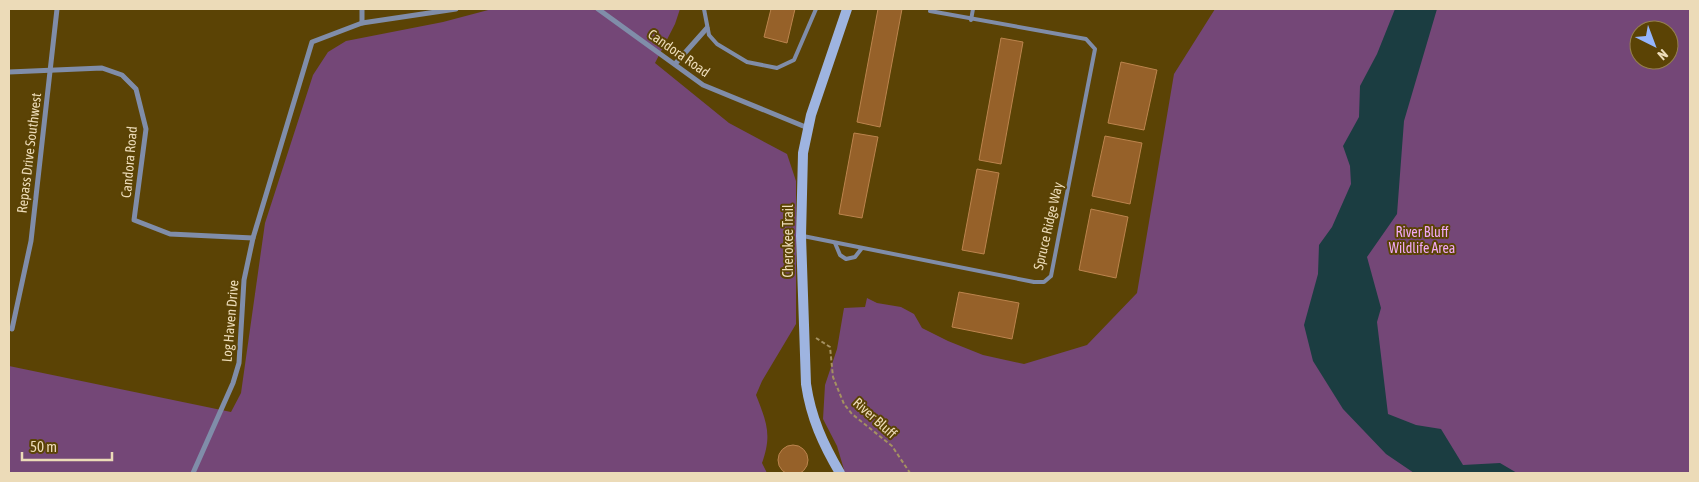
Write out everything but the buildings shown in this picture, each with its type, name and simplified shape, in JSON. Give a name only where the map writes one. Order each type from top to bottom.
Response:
[{"type":"street","name":"Repass Drive Southwest","points":[[12,329],[31,241],[57,9]]},
{"type":"street","points":[[362,9],[362,23],[456,9]]},
{"type":"street","name":"Candora Road","points":[[598,9],[703,85],[808,128]]},
{"type":"street","name":"Cherokee Trail","points":[[840,473],[820,437],[810,408],[806,384],[801,236],[803,153],[808,128],[847,9]]},
{"type":"street","name":"Log Haven Drive","points":[[193,473],[233,384],[239,363],[244,280],[253,238],[312,42],[362,23]]},
{"type":"street","points":[[675,64],[707,28]]},
{"type":"street","name":"Candora Road","points":[[9,72],[50,72],[102,68],[122,75],[136,90],[146,129],[134,220],[170,234],[253,238]]},
{"type":"lane","points":[[704,9],[709,35],[717,44],[747,62],[777,68],[794,60],[816,9]]},
{"type":"lane","points":[[930,11],[971,20],[973,9]]},
{"type":"lane","name":"Spruce Ridge Way","points":[[801,236],[1034,282],[1044,282],[1051,276],[1095,49],[1086,39],[971,20]]},
{"type":"lane","points":[[835,242],[840,254],[846,259],[855,257],[862,248]]},
{"type":"path","name":"River Bluff","points":[[803,329],[830,347],[833,376],[844,404],[852,414],[892,446],[910,473]]},
{"type":"green space","points":[[492,9],[680,9],[675,24],[655,63],[729,123],[787,154],[796,181],[796,324],[762,381],[756,395],[767,429],[767,444],[762,463],[767,473],[9,473],[9,366],[231,412],[241,393],[265,223],[313,75],[328,52],[346,41],[443,22]]},
{"type":"green space","name":"River Bluff Wildlife Area","points":[[1215,9],[1690,9],[1690,473],[845,473],[837,446],[823,419],[825,385],[837,349],[844,308],[865,307],[867,298],[877,303],[901,307],[914,314],[922,328],[948,341],[983,355],[1024,364],[1087,345],[1137,293],[1174,74]]},
{"type":"water","points":[[1395,9],[1437,9],[1404,121],[1397,214],[1367,257],[1381,308],[1377,322],[1388,414],[1416,425],[1441,429],[1463,465],[1500,463],[1517,473],[1414,473],[1386,454],[1343,409],[1313,361],[1304,325],[1318,274],[1319,245],[1332,227],[1351,184],[1350,166],[1343,146],[1359,117],[1360,86],[1377,54]]}]
